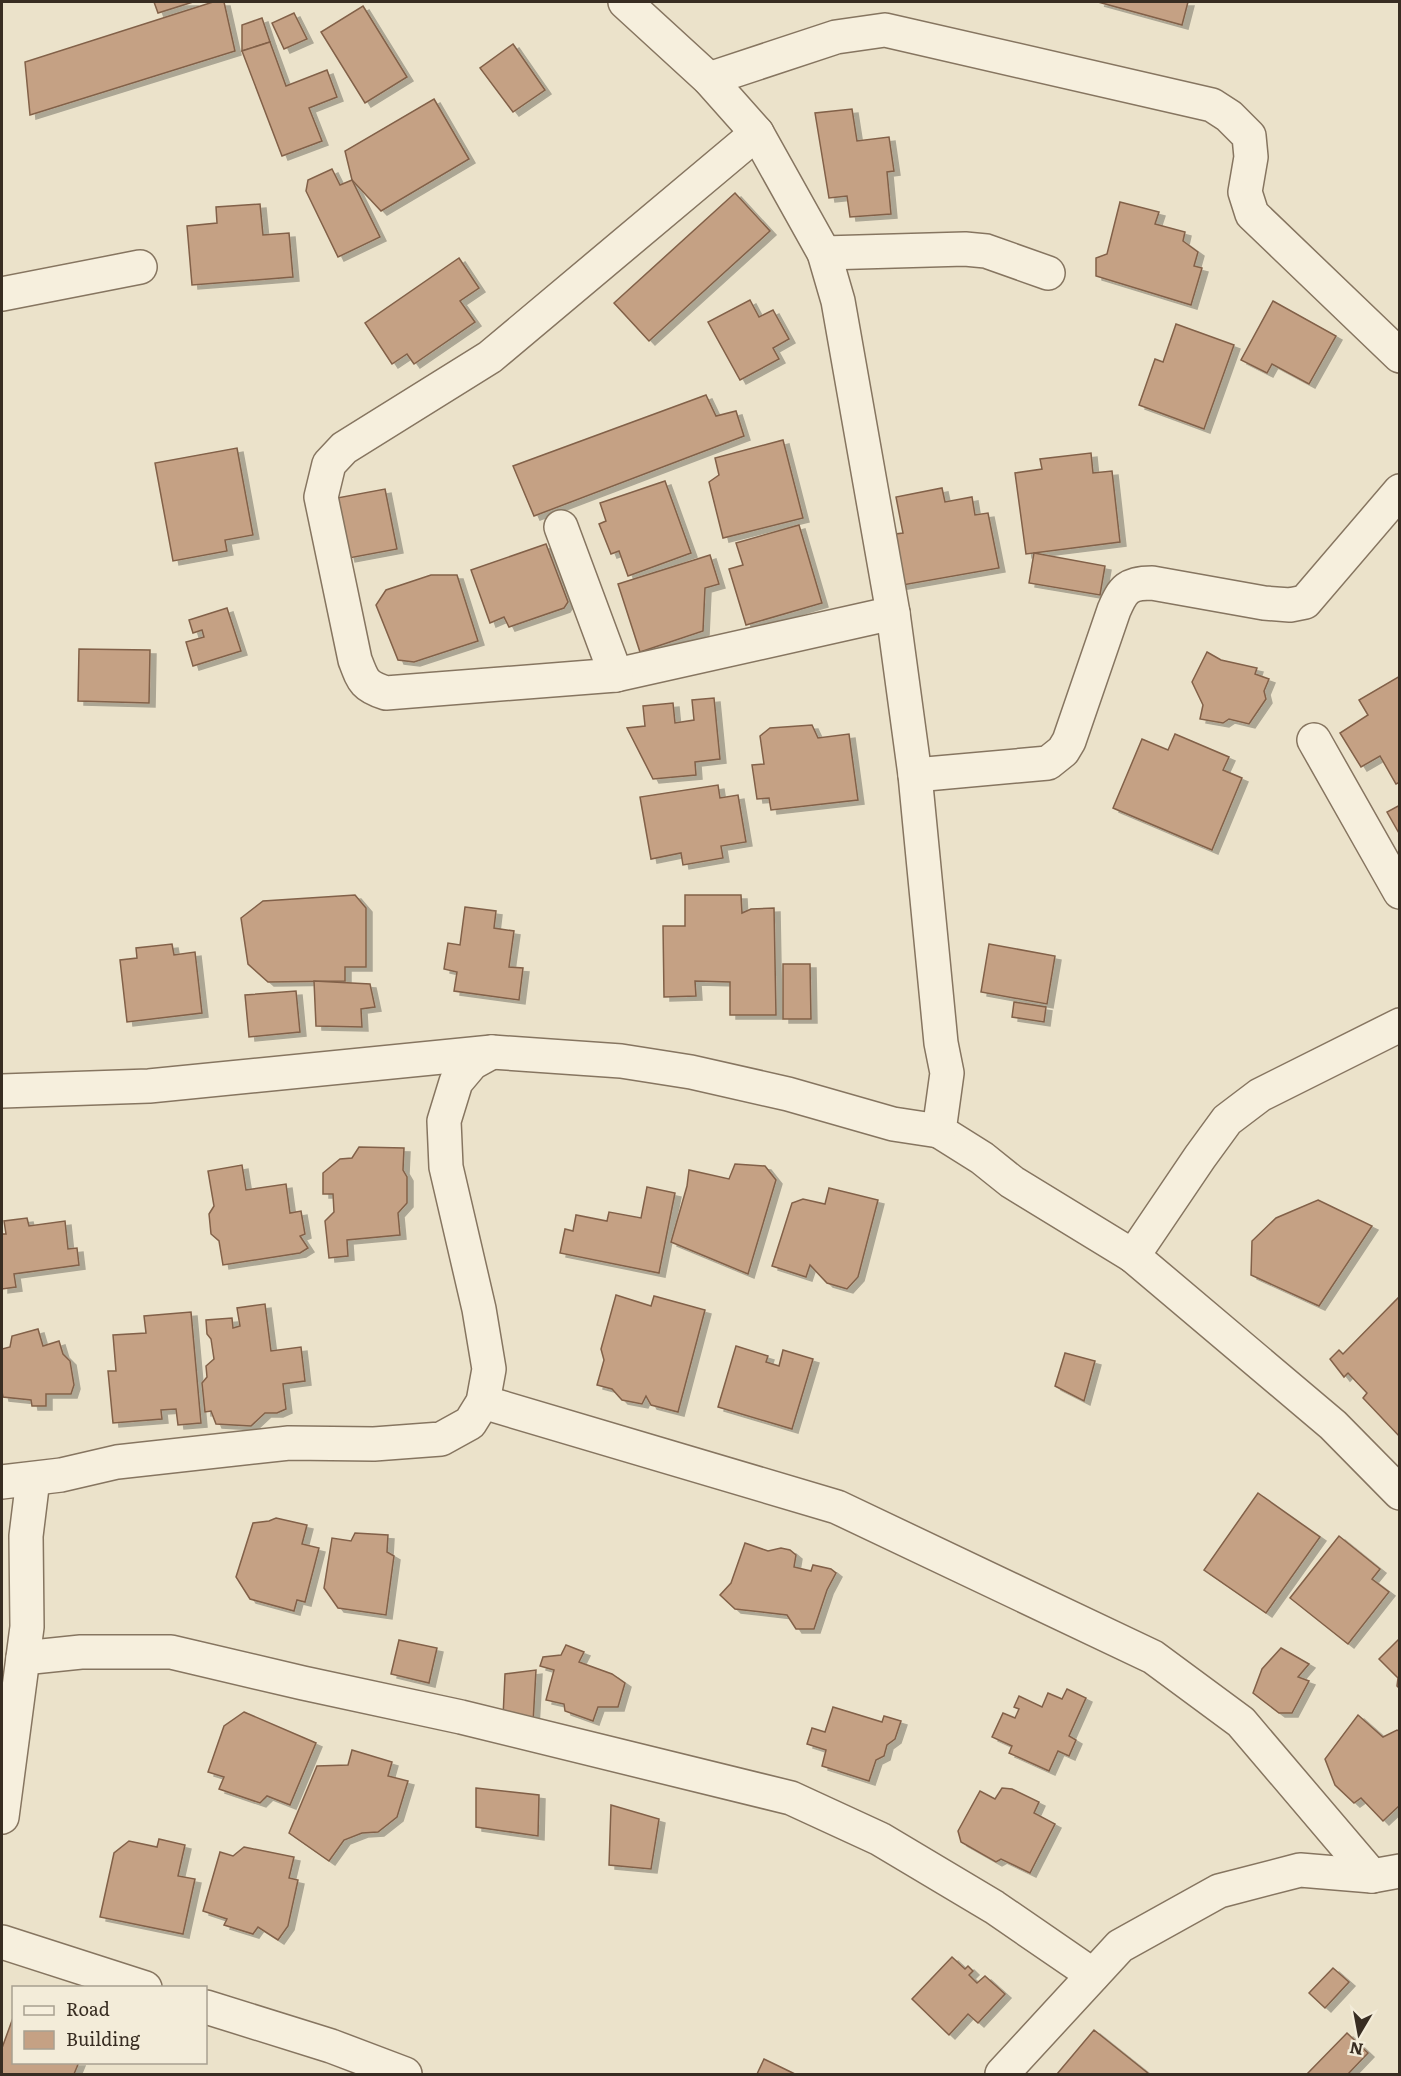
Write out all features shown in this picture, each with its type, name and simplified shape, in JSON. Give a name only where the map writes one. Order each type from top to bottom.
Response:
[{"type":"street","points":[[625,2],[709,79],[757,133],[824,253],[838,301],[893,613],[915,774],[941,1043],[947,1072],[939,1131]]},
{"type":"street","points":[[709,79],[836,37],[885,30],[1212,105],[1229,116],[1249,136],[1251,157],[1245,192],[1252,214],[1400,356]]},
{"type":"street","points":[[757,133],[490,357],[344,448],[329,464],[321,497],[355,660],[361,677],[371,688],[386,693],[616,675],[893,613]]},
{"type":"street","points":[[824,253],[965,249],[986,251],[1048,273]]},
{"type":"street","points":[[2,294],[140,267]]},
{"type":"street","points":[[915,774],[1048,763],[1063,752],[1069,741],[1114,610],[1121,595],[1128,588],[1138,583],[1152,583],[1264,603],[1290,605],[1305,602],[1400,491]]},
{"type":"street","points":[[561,527],[616,675]]},
{"type":"street","points":[[1314,740],[1400,892]]},
{"type":"street","points":[[1133,1256],[1227,1120],[1260,1095],[1400,1025]]},
{"type":"street","points":[[2,1817],[27,1627],[26,1536],[17,1481],[117,1462],[290,1443],[374,1444],[441,1439],[470,1423],[483,1402],[489,1369],[479,1310],[446,1167],[444,1121],[456,1082],[472,1063],[492,1052]]},
{"type":"street","points":[[2,1091],[149,1086],[492,1052],[621,1061],[691,1072],[788,1094],[893,1124],[939,1131],[982,1158],[1012,1182],[1133,1256],[1333,1425],[1400,1493]]},
{"type":"street","points":[[483,1402],[837,1507],[1153,1657],[1241,1722],[1386,1874]]},
{"type":"street","points":[[23,1658],[81,1652],[171,1652],[461,1717],[790,1798],[890,1845],[994,1907],[1093,1975]]},
{"type":"street","points":[[1002,2074],[1120,1946],[1219,1891],[1300,1870],[1386,1874]]},
{"type":"street","points":[[2,1942],[139,1986]]},
{"type":"street","points":[[207,2007],[331,2046],[405,2074]]},
{"type":"building","points":[[154,2],[193,2],[158,13]]},
{"type":"building","points":[[213,2],[224,2],[235,51],[30,115],[25,62]]},
{"type":"building","points":[[1098,2],[1188,2],[1182,25]]},
{"type":"building","points":[[363,6],[407,77],[365,103],[321,32]]},
{"type":"building","points":[[294,13],[307,39],[284,49],[272,23]]},
{"type":"building","points":[[262,18],[270,42],[242,51],[242,25]]},
{"type":"building","points":[[270,42],[286,86],[327,70],[337,97],[309,108],[322,141],[282,156],[242,51]]},
{"type":"building","points":[[513,44],[545,90],[513,112],[480,68]]},
{"type":"building","points":[[434,99],[469,159],[381,211],[352,180],[345,151]]},
{"type":"building","points":[[852,109],[857,141],[889,137],[894,171],[887,172],[891,214],[850,217],[847,196],[829,198],[815,113]]},
{"type":"building","points":[[332,169],[340,185],[352,180],[380,237],[338,257],[306,191],[308,180]]},
{"type":"building","points":[[735,193],[770,231],[649,341],[614,303]]},
{"type":"building","points":[[1120,202],[1159,212],[1155,224],[1185,232],[1183,241],[1198,252],[1194,266],[1202,268],[1191,305],[1096,276],[1096,258],[1107,254]]},
{"type":"building","points":[[260,204],[263,235],[289,233],[293,277],[192,285],[187,226],[217,223],[216,207]]},
{"type":"building","points":[[459,258],[479,288],[460,301],[475,322],[414,364],[407,354],[392,364],[365,323]]},
{"type":"building","points":[[750,300],[759,317],[773,310],[789,339],[773,348],[779,359],[740,380],[708,322]]},
{"type":"building","points":[[1273,301],[1336,336],[1309,384],[1272,364],[1267,373],[1241,360]]},
{"type":"building","points":[[1176,324],[1234,345],[1204,429],[1139,405],[1155,359],[1163,362]]},
{"type":"building","points":[[706,395],[716,416],[736,411],[744,436],[534,516],[513,466]]},
{"type":"building","points":[[783,440],[803,518],[723,538],[709,482],[719,475],[715,458]]},
{"type":"building","points":[[237,448],[253,535],[225,540],[227,551],[173,561],[155,463]]},
{"type":"building","points":[[1091,453],[1093,473],[1112,471],[1120,542],[1026,554],[1015,473],[1042,469],[1040,459]]},
{"type":"building","points":[[665,481],[691,553],[628,576],[619,551],[611,554],[599,524],[606,521],[600,503]]},
{"type":"building","points":[[942,488],[945,502],[972,497],[975,515],[988,513],[999,568],[897,586],[887,535],[903,533],[896,497]]},
{"type":"building","points":[[385,489],[397,549],[349,558],[337,498]]},
{"type":"building","points":[[799,525],[822,603],[746,625],[729,569],[743,565],[736,543]]},
{"type":"building","points":[[546,544],[568,602],[564,608],[509,627],[504,617],[490,623],[471,570]]},
{"type":"building","points":[[1034,553],[1105,566],[1100,595],[1029,583]]},
{"type":"building","points":[[710,555],[719,584],[705,588],[703,631],[640,652],[618,584]]},
{"type":"building","points":[[431,575],[457,575],[478,641],[414,662],[398,660],[376,605],[386,590]]},
{"type":"building","points":[[227,608],[241,651],[193,666],[186,642],[204,637],[202,630],[193,633],[189,620]]},
{"type":"building","points":[[79,649],[150,650],[149,703],[78,701]]},
{"type":"building","points":[[1207,652],[1221,660],[1257,668],[1255,674],[1269,679],[1264,691],[1266,699],[1249,724],[1229,719],[1223,723],[1200,719],[1203,705],[1192,682]]},
{"type":"building","points":[[1400,676],[1400,782],[1396,784],[1380,756],[1361,767],[1340,733],[1368,715],[1359,700]]},
{"type":"building","points":[[714,698],[720,759],[695,762],[696,775],[653,779],[627,728],[645,726],[643,706],[673,703],[675,723],[694,720],[692,700]]},
{"type":"building","points":[[812,725],[818,738],[849,734],[858,800],[771,810],[769,798],[757,799],[752,765],[764,764],[760,736],[770,728]]},
{"type":"building","points":[[1175,734],[1229,757],[1223,770],[1242,778],[1212,850],[1113,808],[1142,739],[1168,750]]},
{"type":"building","points":[[718,785],[720,798],[738,795],[746,842],[721,846],[723,858],[683,865],[681,853],[651,859],[640,797]]},
{"type":"building","points":[[1400,805],[1400,835],[1387,812]]},
{"type":"building","points":[[355,895],[366,908],[366,967],[345,967],[345,981],[268,982],[248,964],[241,918],[263,901]]},
{"type":"building","points":[[685,895],[741,895],[742,913],[751,909],[774,908],[776,1015],[730,1015],[730,982],[695,981],[696,996],[664,997],[663,926],[685,926]]},
{"type":"building","points":[[465,907],[496,911],[494,928],[514,931],[509,967],[523,968],[519,1000],[454,991],[457,972],[444,969],[448,943],[460,945]]},
{"type":"building","points":[[172,944],[174,955],[195,952],[202,1013],[127,1022],[120,960],[137,958],[136,948]]},
{"type":"building","points":[[989,944],[1055,956],[1047,1004],[981,992]]},
{"type":"building","points":[[783,964],[810,964],[811,1019],[783,1019]]},
{"type":"building","points":[[314,981],[370,984],[375,1007],[361,1009],[362,1027],[316,1026]]},
{"type":"building","points":[[296,991],[300,1032],[249,1037],[245,995]]},
{"type":"building","points":[[1014,1002],[1046,1007],[1044,1022],[1012,1017]]},
{"type":"building","points":[[359,1147],[404,1148],[403,1170],[407,1177],[407,1203],[398,1213],[400,1235],[347,1240],[348,1256],[329,1258],[325,1221],[334,1212],[333,1194],[323,1194],[323,1173],[340,1159],[352,1158]]},
{"type":"building","points":[[735,1164],[765,1166],[776,1180],[748,1274],[671,1242],[687,1186],[689,1170],[729,1179]]},
{"type":"building","points":[[242,1165],[246,1190],[286,1184],[290,1213],[301,1211],[305,1234],[300,1236],[308,1248],[300,1253],[223,1265],[219,1241],[211,1234],[209,1214],[214,1206],[208,1171]]},
{"type":"building","points":[[647,1187],[675,1193],[659,1273],[560,1253],[565,1229],[573,1231],[576,1215],[607,1221],[609,1212],[641,1218]]},
{"type":"building","points":[[829,1188],[878,1200],[858,1277],[847,1289],[827,1283],[810,1265],[806,1277],[772,1266],[792,1203],[803,1199],[825,1204]]},
{"type":"building","points":[[1318,1200],[1372,1226],[1319,1306],[1251,1275],[1252,1241],[1276,1218]]},
{"type":"building","points":[[27,1218],[29,1226],[65,1221],[68,1249],[77,1248],[79,1265],[14,1274],[16,1287],[2,1289],[2,1234],[6,1234],[4,1221]]},
{"type":"building","points":[[616,1295],[651,1306],[654,1296],[705,1310],[678,1412],[651,1405],[646,1396],[642,1404],[622,1400],[612,1389],[597,1385],[604,1360],[601,1349]]},
{"type":"building","points":[[1398,1298],[1400,1299],[1399,1436],[1363,1398],[1367,1393],[1348,1373],[1344,1377],[1330,1359],[1339,1350],[1343,1354]]},
{"type":"building","points":[[265,1304],[271,1351],[301,1347],[305,1381],[283,1384],[286,1409],[277,1413],[265,1413],[251,1426],[216,1424],[211,1411],[205,1412],[202,1383],[207,1377],[206,1366],[214,1359],[211,1339],[207,1334],[206,1320],[232,1318],[233,1328],[240,1326],[237,1308]]},
{"type":"building","points":[[191,1312],[201,1423],[178,1425],[176,1409],[161,1410],[162,1419],[113,1423],[108,1371],[116,1371],[113,1335],[146,1333],[144,1316]]},
{"type":"building","points":[[38,1329],[43,1346],[59,1341],[63,1354],[70,1361],[74,1385],[71,1394],[46,1394],[46,1406],[32,1406],[31,1400],[3,1397],[2,1392],[2,1349],[10,1347],[12,1336]]},
{"type":"building","points":[[736,1346],[768,1356],[766,1362],[779,1366],[783,1350],[813,1359],[792,1429],[718,1407]]},
{"type":"building","points":[[1065,1353],[1095,1361],[1084,1401],[1055,1386]]},
{"type":"building","points":[[1258,1493],[1320,1537],[1266,1613],[1204,1570]]},
{"type":"building","points":[[276,1518],[307,1525],[302,1544],[319,1548],[305,1602],[297,1600],[294,1611],[250,1599],[236,1577],[253,1523]]},
{"type":"building","points":[[355,1533],[388,1535],[387,1552],[394,1556],[386,1615],[338,1608],[324,1588],[332,1538],[351,1541]]},
{"type":"building","points":[[1339,1536],[1380,1569],[1372,1579],[1389,1592],[1348,1644],[1290,1598]]},
{"type":"building","points":[[745,1543],[768,1551],[781,1548],[790,1550],[796,1555],[794,1567],[811,1571],[813,1565],[831,1569],[836,1573],[827,1590],[814,1629],[796,1629],[787,1615],[735,1609],[720,1595],[731,1583]]},
{"type":"building","points":[[1400,1638],[1400,1689],[1397,1686],[1398,1678],[1379,1659]]},
{"type":"building","points":[[399,1640],[437,1648],[429,1683],[391,1674]]},
{"type":"building","points":[[566,1645],[584,1652],[579,1662],[612,1674],[625,1683],[618,1707],[598,1707],[593,1721],[565,1711],[564,1704],[546,1700],[554,1670],[540,1666],[543,1657],[561,1655]]},
{"type":"building","points":[[1281,1648],[1309,1664],[1298,1677],[1309,1681],[1292,1713],[1279,1713],[1253,1693],[1262,1669]]},
{"type":"building","points":[[536,1670],[533,1723],[503,1717],[505,1674]]},
{"type":"building","points":[[1067,1689],[1086,1698],[1069,1736],[1076,1740],[1069,1756],[1058,1751],[1049,1771],[1009,1753],[1012,1746],[992,1737],[1003,1713],[1015,1718],[1019,1709],[1014,1707],[1019,1696],[1042,1707],[1048,1693],[1062,1699]]},
{"type":"building","points":[[833,1707],[882,1722],[884,1716],[901,1721],[895,1739],[887,1745],[884,1756],[876,1760],[869,1781],[822,1766],[826,1750],[807,1744],[812,1728],[825,1732]]},
{"type":"building","points":[[244,1712],[316,1743],[290,1805],[267,1796],[260,1803],[219,1789],[224,1777],[208,1772],[224,1726]]},
{"type":"building","points":[[1358,1715],[1383,1737],[1397,1730],[1400,1732],[1400,1805],[1383,1821],[1361,1798],[1354,1803],[1335,1785],[1325,1759]]},
{"type":"building","points":[[352,1750],[392,1762],[388,1776],[408,1781],[397,1817],[378,1832],[362,1833],[344,1840],[329,1861],[289,1833],[317,1766],[348,1765]]},
{"type":"building","points":[[476,1788],[539,1795],[538,1836],[476,1827]]},
{"type":"building","points":[[1002,1788],[1012,1789],[1039,1802],[1034,1813],[1055,1824],[1030,1873],[1001,1859],[996,1862],[961,1842],[958,1831],[980,1791],[995,1799]]},
{"type":"building","points":[[611,1805],[659,1819],[651,1869],[609,1865]]},
{"type":"building","points":[[159,1839],[185,1845],[178,1876],[195,1879],[183,1934],[100,1917],[114,1853],[129,1841],[157,1847]]},
{"type":"building","points":[[244,1847],[294,1857],[289,1878],[298,1880],[288,1926],[278,1940],[258,1927],[253,1934],[224,1925],[227,1919],[203,1911],[220,1852],[233,1856]]},
{"type":"building","points":[[952,1957],[965,1969],[968,1966],[973,1971],[969,1975],[977,1983],[985,1976],[1005,1994],[978,2023],[968,2014],[949,2035],[912,1999]]},
{"type":"building","points":[[1333,1968],[1349,1982],[1325,2008],[1309,1993]]},
{"type":"building","points":[[12,2020],[12,2064],[78,2064],[74,2074],[2,2074],[2,2048]]},
{"type":"building","points":[[1094,2030],[1149,2074],[1057,2074]]},
{"type":"building","points":[[1347,2033],[1368,2053],[1348,2074],[1307,2074]]},
{"type":"building","points":[[764,2059],[795,2074],[757,2074]]}]
